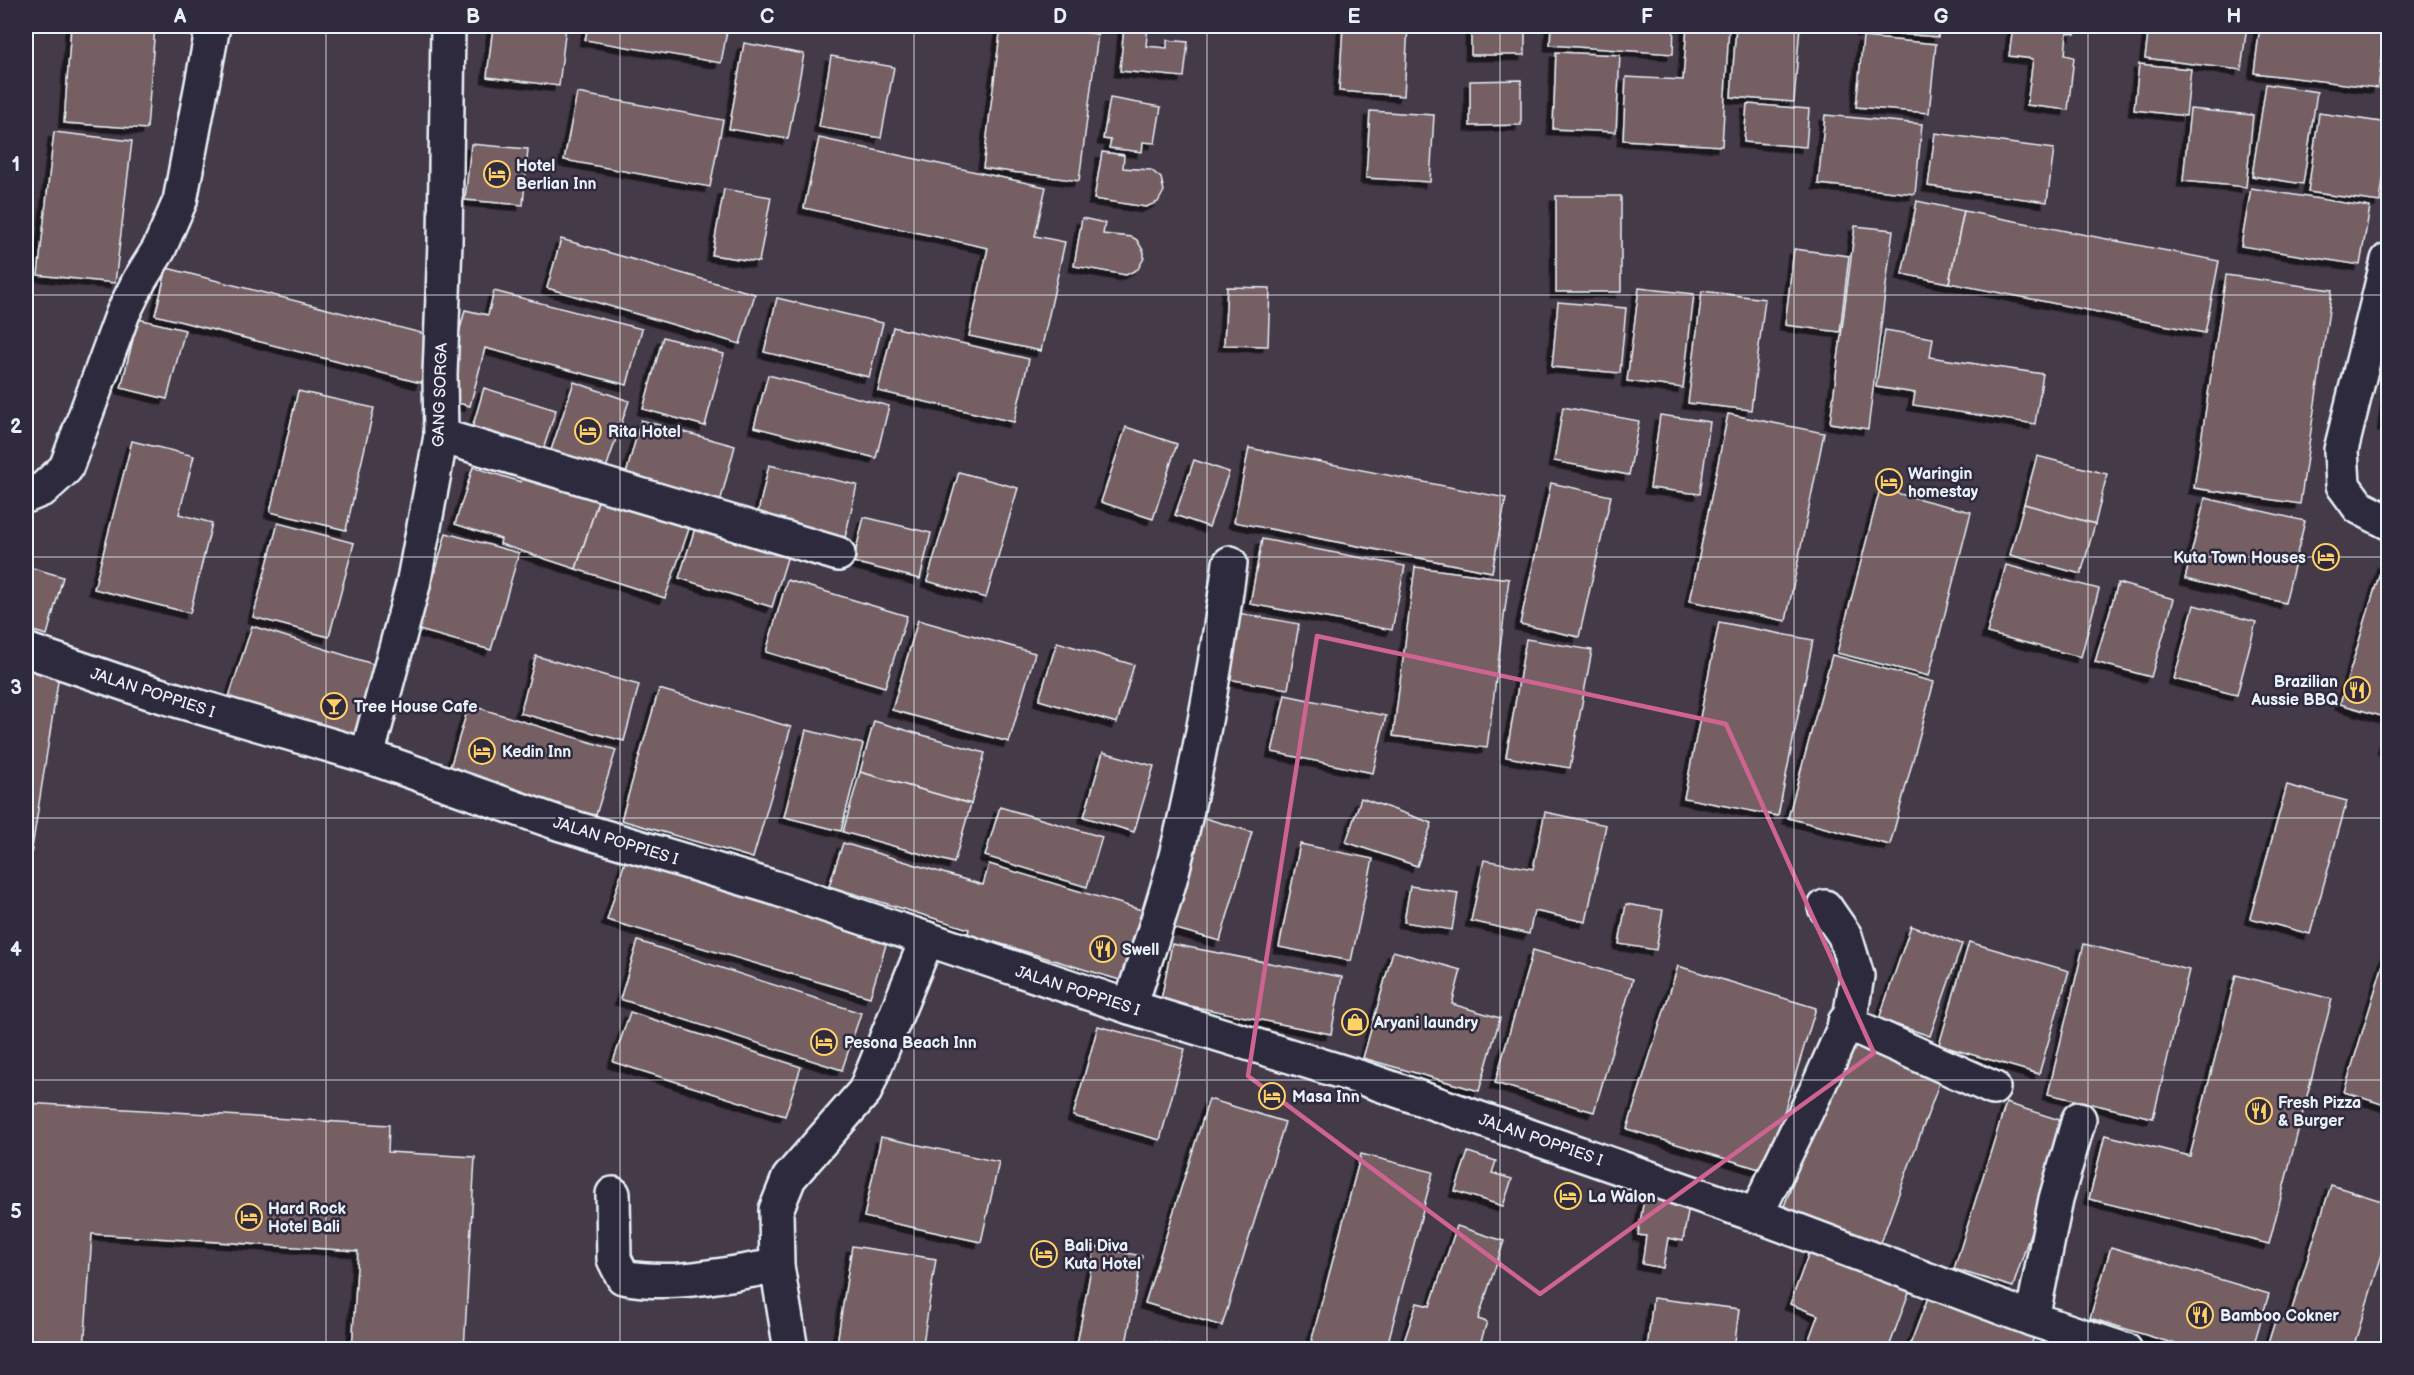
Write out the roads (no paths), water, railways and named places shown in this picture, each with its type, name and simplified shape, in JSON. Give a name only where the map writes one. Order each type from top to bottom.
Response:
[{"type":"street","points":[[26,496],[43,489],[66,468],[123,313],[173,220],[180,201],[213,26]]},
{"type":"street","name":"GANG SORGA","points":[[367,756],[413,585],[441,436],[440,375],[445,242],[448,26]]},
{"type":"street","points":[[2388,260],[2341,450],[2343,484],[2359,507],[2388,522]]},
{"type":"street","points":[[441,436],[838,554]]},
{"type":"street","points":[[1130,1007],[1171,873],[1192,786],[1216,660],[1230,563]]},
{"type":"street","name":"JALAN POPPIES I","points":[[26,650],[148,692],[367,756],[561,824],[772,887],[1130,1007],[1365,1079],[1756,1215],[2032,1319],[2125,1350]]},
{"type":"street","points":[[1756,1215],[1820,1083],[1851,1012],[1857,976],[1845,936],[1825,907]]},
{"type":"street","points":[[791,1350],[777,1266],[776,1210],[789,1178],[865,1091],[927,939]]},
{"type":"street","points":[[1845,1022],[1994,1088]]},
{"type":"street","points":[[2032,1319],[2056,1199],[2079,1119]]},
{"type":"street","points":[[613,1194],[614,1259],[623,1276],[645,1281],[700,1279],[777,1266]]},
{"type":"place","name":"Hotel Berlian Inn","points":[[497,174]]},
{"type":"place","name":"Rita Hotel","points":[[588,431]]},
{"type":"place","name":"Waringin homestay","points":[[1889,482]]},
{"type":"place","name":"Kuta Town Houses","points":[[2326,557]]},
{"type":"place","name":"Brazilian Aussie BBQ","points":[[2357,690]]},
{"type":"place","name":"Tree House Cafe","points":[[334,706]]},
{"type":"place","name":"Kedin Inn","points":[[482,751]]},
{"type":"place","name":"Swell","points":[[1103,949]]},
{"type":"place","name":"Aryani laundry","points":[[1355,1022]]},
{"type":"place","name":"Pesona Beach Inn","points":[[824,1042]]},
{"type":"place","name":"Masa Inn","points":[[1272,1096]]},
{"type":"place","name":"Fresh Pizza & Burger","points":[[2259,1111]]},
{"type":"place","name":"La Walon","points":[[1568,1196]]},
{"type":"place","name":"Hard Rock Hotel Bali","points":[[249,1217]]},
{"type":"place","name":"Bali Diva Kuta Hotel","points":[[1044,1254]]},
{"type":"place","name":"Bamboo Cokner","points":[[2200,1315]]}]
